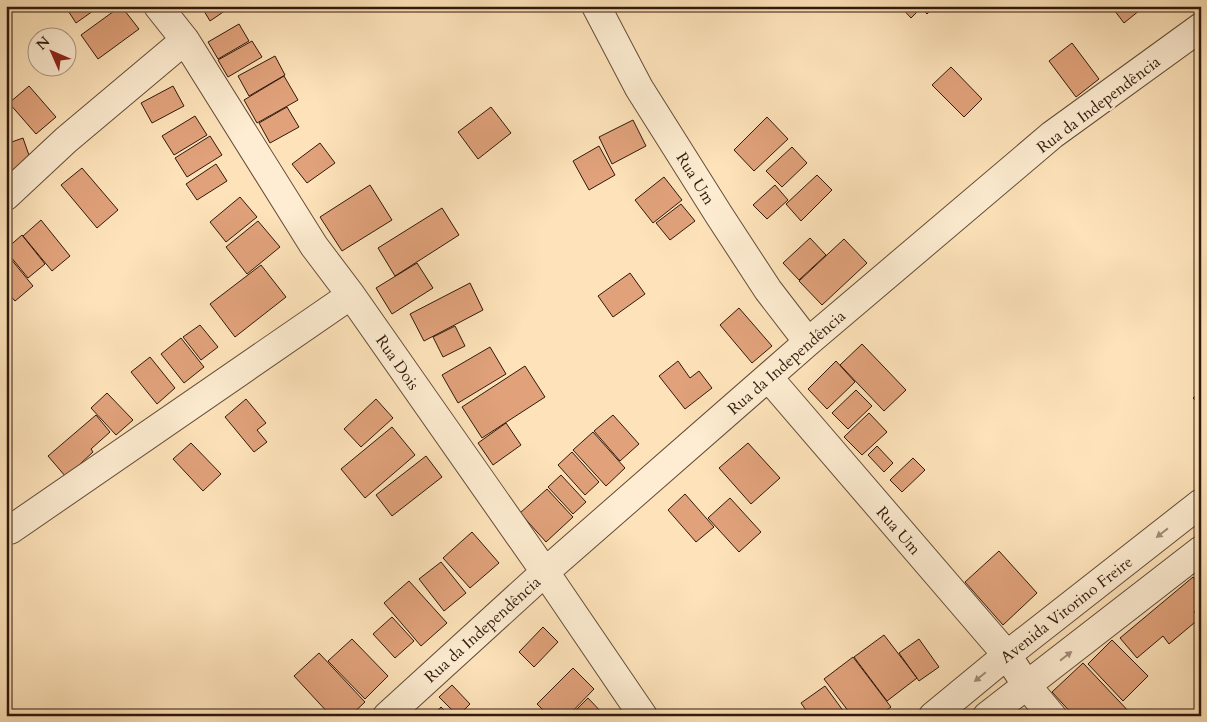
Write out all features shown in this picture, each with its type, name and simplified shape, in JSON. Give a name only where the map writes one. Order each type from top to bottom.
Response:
[{"type":"street","name":"Rua Dois","points":[[158,6],[184,40],[314,246],[351,295],[545,572],[643,716]]},
{"type":"street","name":"Rua Um","points":[[596,6],[639,88],[684,160],[768,290],[808,342]]},
{"type":"street","name":"Rua da Independência","points":[[388,716],[545,572],[808,342],[1052,136],[1201,28]]},
{"type":"street","points":[[6,196],[66,140],[184,40]]},
{"type":"street","points":[[10,530],[351,295]]},
{"type":"street","name":"Rua Um","points":[[768,377],[1007,655],[1027,686],[1052,716]]},
{"type":"street","name":"Avenida Vitorino Freire","points":[[933,716],[1007,655],[1201,503]]},
{"type":"street","points":[[987,716],[1201,550]]},
{"type":"building","points":[[65,6],[100,6],[76,23]]},
{"type":"building","points":[[121,6],[139,29],[98,59],[81,35]]},
{"type":"building","points":[[201,6],[232,6],[210,21]]},
{"type":"building","points":[[900,6],[935,6],[927,14],[921,8],[911,18]]},
{"type":"building","points":[[1111,6],[1145,6],[1124,23]]},
{"type":"building","points":[[239,24],[249,41],[218,59],[208,42]]},
{"type":"building","points":[[252,41],[262,57],[228,77],[218,60]]},
{"type":"building","points":[[1072,43],[1099,79],[1076,97],[1049,61]]},
{"type":"building","points":[[275,56],[285,75],[249,96],[238,76]]},
{"type":"building","points":[[951,67],[982,99],[964,117],[932,85]]},
{"type":"building","points":[[284,76],[298,100],[257,123],[244,100]]},
{"type":"building","points":[[29,86],[56,117],[36,134],[9,103]]},
{"type":"building","points":[[173,86],[184,106],[152,123],[141,103]]},
{"type":"building","points":[[287,107],[299,127],[270,143],[259,123]]},
{"type":"building","points":[[491,107],[511,133],[478,159],[458,132]]},
{"type":"building","points":[[195,116],[207,135],[174,155],[162,136]]},
{"type":"building","points":[[767,117],[788,139],[754,171],[734,150]]},
{"type":"building","points":[[633,120],[646,146],[612,164],[599,137]]},
{"type":"building","points":[[210,136],[222,155],[187,177],[175,158]]},
{"type":"building","points":[[23,138],[32,164],[7,173],[6,144]]},
{"type":"building","points":[[320,143],[335,163],[307,183],[292,164]]},
{"type":"building","points":[[599,146],[615,175],[589,190],[573,161]]},
{"type":"building","points":[[792,147],[807,163],[782,187],[766,171]]},
{"type":"building","points":[[216,164],[227,181],[197,200],[186,184]]},
{"type":"building","points":[[82,168],[118,210],[97,228],[61,185]]},
{"type":"building","points":[[817,175],[832,190],[801,221],[786,204]]},
{"type":"building","points":[[664,177],[682,200],[653,223],[635,200]]},
{"type":"building","points":[[370,185],[392,220],[342,251],[320,217]]},
{"type":"building","points":[[775,185],[788,200],[767,219],[753,205]]},
{"type":"building","points":[[240,197],[257,217],[226,242],[210,222]]},
{"type":"building","points":[[681,204],[695,221],[670,240],[656,223]]},
{"type":"building","points":[[442,208],[459,235],[395,276],[378,248]]},
{"type":"building","points":[[41,220],[70,256],[52,271],[23,236]]},
{"type":"building","points":[[258,221],[280,247],[247,274],[226,247]]},
{"type":"building","points":[[22,235],[45,264],[28,278],[6,251]]},
{"type":"building","points":[[810,238],[826,255],[799,280],[783,263]]},
{"type":"building","points":[[844,239],[867,263],[822,305],[799,281]]},
{"type":"building","points":[[6,253],[33,286],[15,301],[6,291]]},
{"type":"building","points":[[417,263],[433,288],[392,314],[376,288]]},
{"type":"building","points":[[261,265],[286,297],[235,337],[210,304]]},
{"type":"building","points":[[630,273],[645,294],[613,317],[598,296]]},
{"type":"building","points":[[470,283],[483,310],[424,341],[410,314]]},
{"type":"building","points":[[739,308],[772,346],[752,363],[720,325]]},
{"type":"building","points":[[200,325],[218,347],[201,360],[183,337]]},
{"type":"building","points":[[455,326],[465,346],[443,357],[433,337]]},
{"type":"building","points":[[181,338],[204,367],[184,383],[161,354]]},
{"type":"building","points":[[862,344],[906,390],[884,411],[840,365]]},
{"type":"building","points":[[490,347],[506,374],[458,403],[442,375]]},
{"type":"building","points":[[150,357],[175,388],[157,404],[131,372]]},
{"type":"building","points":[[678,361],[690,378],[699,371],[712,388],[685,409],[659,376]]},
{"type":"building","points":[[836,361],[855,382],[827,409],[808,389]]},
{"type":"building","points":[[525,366],[545,397],[482,438],[462,407]]},
{"type":"building","points":[[856,390],[872,406],[848,429],[832,413]]},
{"type":"building","points":[[1201,392],[1201,406],[1193,398]]},
{"type":"building","points":[[107,393],[133,420],[116,435],[91,408]]},
{"type":"building","points":[[246,399],[266,423],[257,430],[267,442],[254,452],[225,417]]},
{"type":"building","points":[[376,399],[393,418],[361,447],[344,429]]},
{"type":"building","points":[[869,413],[887,432],[862,455],[844,437]]},
{"type":"building","points":[[96,415],[110,432],[91,449],[93,452],[66,477],[48,456]]},
{"type":"building","points":[[613,415],[639,444],[620,461],[594,431]]},
{"type":"building","points":[[506,423],[521,445],[493,465],[478,443]]},
{"type":"building","points":[[392,427],[415,455],[365,498],[341,469]]},
{"type":"building","points":[[593,432],[625,468],[606,486],[573,450]]},
{"type":"building","points":[[191,443],[221,474],[203,491],[173,459]]},
{"type":"building","points":[[748,443],[780,478],[751,504],[719,468]]},
{"type":"building","points":[[877,446],[893,463],[884,472],[868,455]]},
{"type":"building","points":[[572,452],[599,482],[585,495],[558,465]]},
{"type":"building","points":[[426,456],[442,477],[392,516],[376,495]]},
{"type":"building","points":[[913,458],[925,470],[902,492],[890,480]]},
{"type":"building","points":[[561,475],[586,502],[573,514],[548,487]]},
{"type":"building","points":[[547,489],[573,517],[546,542],[520,513]]},
{"type":"building","points":[[685,494],[714,527],[696,542],[668,510]]},
{"type":"building","points":[[730,498],[761,532],[739,552],[708,518]]},
{"type":"building","points":[[472,532],[499,563],[470,588],[443,558]]},
{"type":"building","points":[[999,551],[1037,593],[1003,625],[965,582]]},
{"type":"building","points":[[441,562],[466,593],[444,611],[419,579]]},
{"type":"building","points":[[1193,577],[1201,586],[1201,606],[1194,612],[1200,618],[1169,644],[1163,636],[1137,658],[1120,638]]},
{"type":"building","points":[[409,581],[447,623],[421,646],[384,603]]},
{"type":"building","points":[[392,617],[414,641],[395,658],[373,634]]},
{"type":"building","points":[[543,627],[558,642],[534,667],[519,652]]},
{"type":"building","points":[[884,635],[917,678],[887,701],[854,657]]},
{"type":"building","points":[[352,639],[388,676],[365,699],[328,661]]},
{"type":"building","points":[[919,639],[939,667],[919,681],[899,653]]},
{"type":"building","points":[[1112,640],[1148,676],[1123,701],[1088,664]]},
{"type":"building","points":[[319,653],[365,702],[350,716],[331,716],[294,676]]},
{"type":"building","points":[[853,657],[891,707],[879,716],[852,716],[824,679]]},
{"type":"building","points":[[1083,663],[1133,716],[1074,716],[1052,692]]},
{"type":"building","points":[[573,668],[594,689],[568,716],[549,716],[537,704]]},
{"type":"building","points":[[452,685],[470,704],[458,716],[439,697]]},
{"type":"building","points":[[825,686],[847,716],[810,716],[801,703]]},
{"type":"building","points":[[588,698],[605,716],[570,716]]},
{"type":"building","points":[[441,707],[450,716],[433,716]]}]
